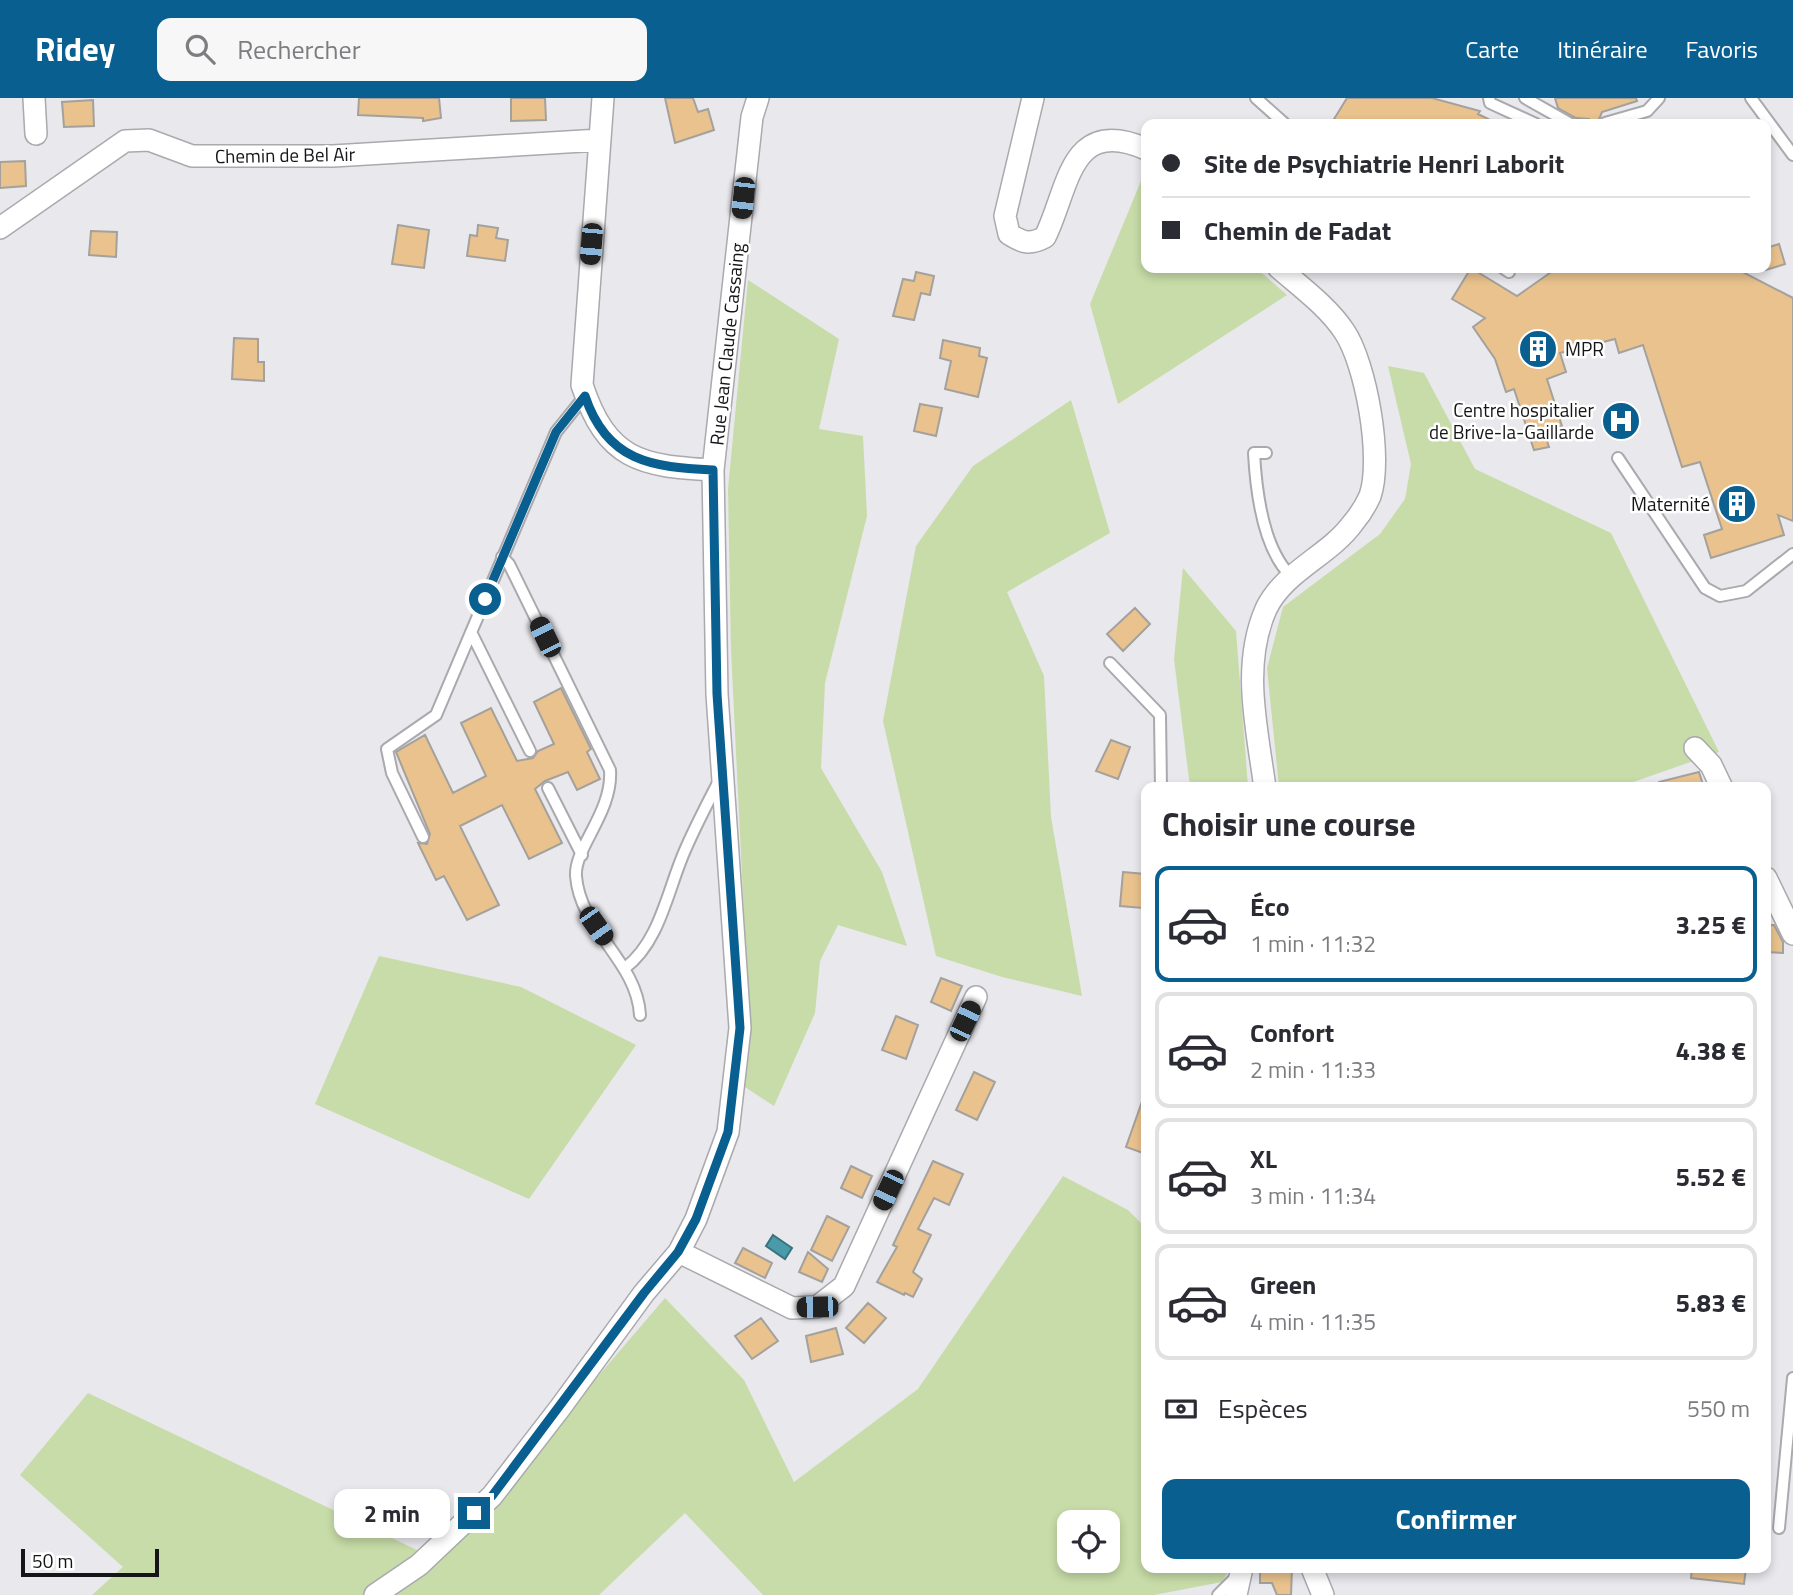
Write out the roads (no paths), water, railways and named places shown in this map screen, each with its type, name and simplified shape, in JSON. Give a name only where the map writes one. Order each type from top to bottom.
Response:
[{"type":"street","points":[[34,98],[36,134]]},
{"type":"street","points":[[603,98],[583,349],[582,385],[585,396],[592,416],[610,441],[628,455],[671,468],[713,470]]},
{"type":"street","name":"Rue Jean Claude Cassaing","points":[[375,1595],[419,1565],[492,1496],[644,1293],[678,1252],[696,1219],[728,1132],[740,1028],[717,694],[713,470],[752,117],[758,98]]},
{"type":"street","points":[[1033,98],[1005,216],[1009,234],[1021,242],[1032,244],[1045,237],[1069,170],[1079,155],[1091,145],[1105,141],[1127,142],[1141,147]]},
{"type":"street","name":"Chemin de Bel Air","points":[[0,228],[125,141],[149,140],[192,156],[333,156],[600,140]]},
{"type":"street","points":[[1264,782],[1251,687],[1253,649],[1267,606],[1292,577],[1352,525],[1370,496],[1374,450],[1362,369],[1355,347],[1343,328],[1284,273]]},
{"type":"street","points":[[1695,748],[1711,765],[1719,782]]},
{"type":"street","points":[[1771,888],[1793,934]]},
{"type":"street","points":[[678,1252],[792,1308],[817,1307],[844,1286],[976,997]]},
{"type":"street","points":[[1314,1573],[1323,1595]]},
{"type":"lane","points":[[1256,98],[1279,119]]},
{"type":"lane","points":[[1489,98],[1490,103],[1525,119]]},
{"type":"lane","points":[[1525,98],[1562,119]]},
{"type":"lane","points":[[1619,119],[1647,111],[1659,98]]},
{"type":"lane","points":[[1751,98],[1766,119]]},
{"type":"lane","points":[[1771,125],[1793,155]]},
{"type":"lane","points":[[423,837],[392,773],[387,749],[436,715],[556,432],[585,396]]},
{"type":"lane","points":[[1266,453],[1254,453],[1257,495],[1269,535],[1286,571],[1292,577]]},
{"type":"lane","points":[[1618,458],[1705,588],[1712,592],[1720,596],[1746,591],[1793,554]]},
{"type":"lane","points":[[502,557],[509,564],[610,770],[605,806],[582,855],[576,876],[586,907],[636,990],[640,1015]]},
{"type":"lane","points":[[471,632],[530,751]]},
{"type":"lane","points":[[1110,663],[1160,715],[1161,782]]},
{"type":"lane","points":[[625,968],[642,953],[651,937],[685,849],[722,774]]},
{"type":"lane","points":[[548,788],[582,855]]},
{"type":"lane","points":[[1779,1528],[1793,1378]]},
{"type":"lane","points":[[1218,1595],[1239,1579]]},
{"type":"water","points":[[773,1235],[792,1248],[785,1259],[766,1246]]},
{"type":"place","name":"MPR","points":[[1538,349]]},
{"type":"place","name":"Centre hospitalier de Brive-la-Gaillarde","points":[[1621,421]]},
{"type":"place","name":"Maternité","points":[[1737,504]]}]
